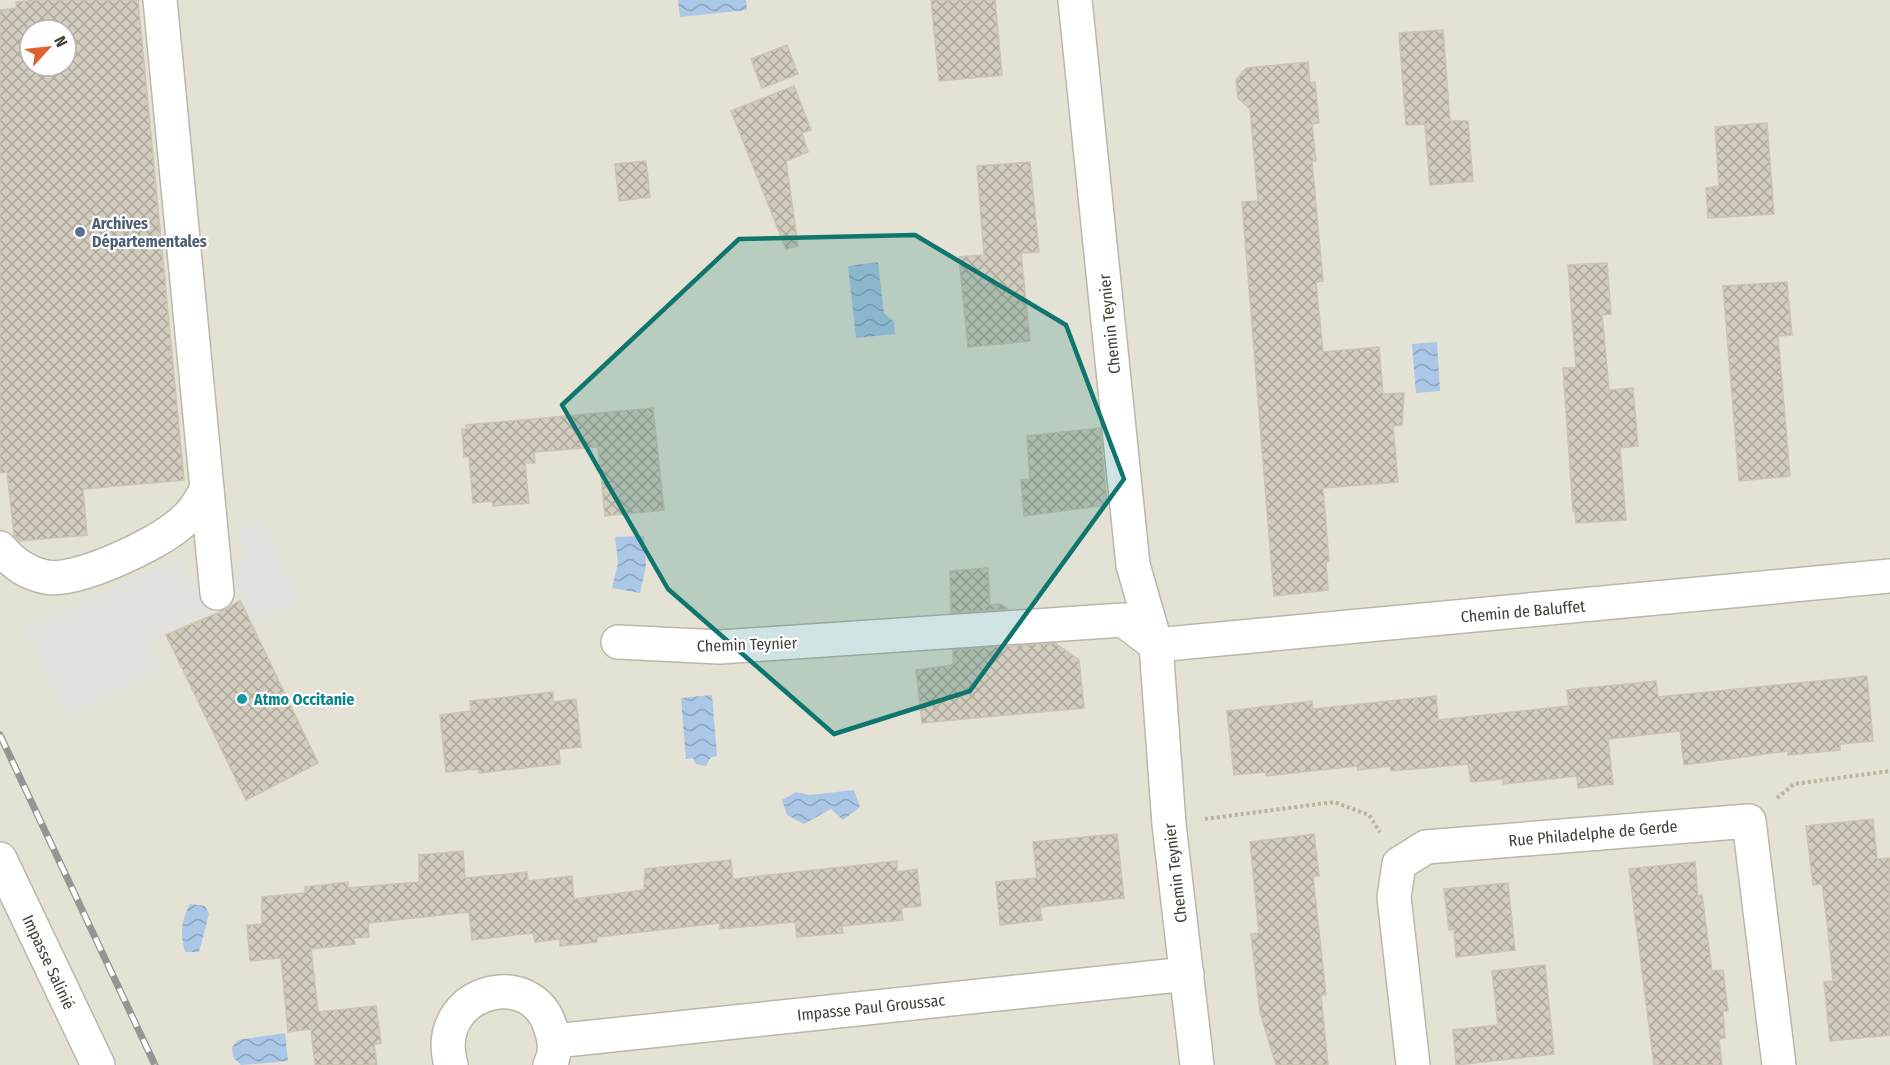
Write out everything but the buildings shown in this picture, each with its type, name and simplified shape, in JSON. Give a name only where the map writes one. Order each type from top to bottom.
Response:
[{"type":"street","points":[[160,0],[217,593]]},
{"type":"street","name":"Chemin Teynier","points":[[1076,0],[1133,565],[1156,645],[1169,824],[1197,1065]]},
{"type":"street","points":[[0,548],[16,565],[48,578],[70,577],[88,572],[154,542],[180,525],[197,508],[207,488]]},
{"type":"street","name":"Chemin de Baluffet","points":[[1156,645],[1890,576]]},
{"type":"street","name":"Chemin Teynier","points":[[618,642],[720,647],[1123,620],[1156,645]]},
{"type":"street","points":[[1749,821],[1779,1065]]},
{"type":"street","name":"Rue Philadelphe de Gerde","points":[[1399,864],[1426,847],[1749,821]]},
{"type":"street","name":"Impasse Salinié","points":[[0,859],[98,1065]]},
{"type":"street","points":[[1399,864],[1394,897],[1413,1065]]},
{"type":"street","name":"Impasse Paul Groussac","points":[[451,1065],[447,1050],[449,1029],[459,1011],[476,997],[496,991],[517,993],[535,1004],[549,1020],[552,1053],[1187,974]]},
{"type":"path","points":[[1749,821],[1794,784],[1890,771]]},
{"type":"path","points":[[1169,824],[1334,802],[1369,815],[1399,864]]},
{"type":"highlighted area","points":[[915,235],[1066,325],[1124,479],[970,691],[834,734],[668,589],[562,405],[739,239]]},
{"type":"shaded area","points":[[0,0],[1890,0],[1890,1065],[0,1065]]},
{"type":"shaded area","points":[[262,517],[302,601],[251,626],[239,600],[150,642],[164,673],[66,718],[25,629],[179,557],[191,582],[247,556],[235,530]]},
{"type":"water","points":[[678,0],[746,0],[747,10],[680,17]]},
{"type":"water","points":[[878,262],[884,313],[894,322],[895,334],[856,338],[848,266]]},
{"type":"water","points":[[1437,342],[1440,391],[1416,393],[1412,344]]},
{"type":"water","points":[[644,536],[646,565],[640,593],[612,588],[618,563],[615,537]]},
{"type":"water","points":[[712,695],[717,756],[711,757],[706,766],[696,764],[693,758],[686,759],[681,698]]},
{"type":"water","points":[[854,790],[860,807],[843,820],[831,809],[804,824],[787,815],[782,800],[796,792],[810,795]]},
{"type":"water","points":[[190,904],[205,906],[209,914],[199,952],[185,952],[183,945],[183,922]]},
{"type":"water","points":[[285,1033],[288,1061],[241,1065],[233,1057],[232,1047],[238,1040]]},
{"type":"railway","points":[[0,735],[155,1065]]},
{"type":"place","name":"Archives Départementales","points":[[80,232]]},
{"type":"place","name":"Atmo Occitanie","points":[[242,699]]}]
